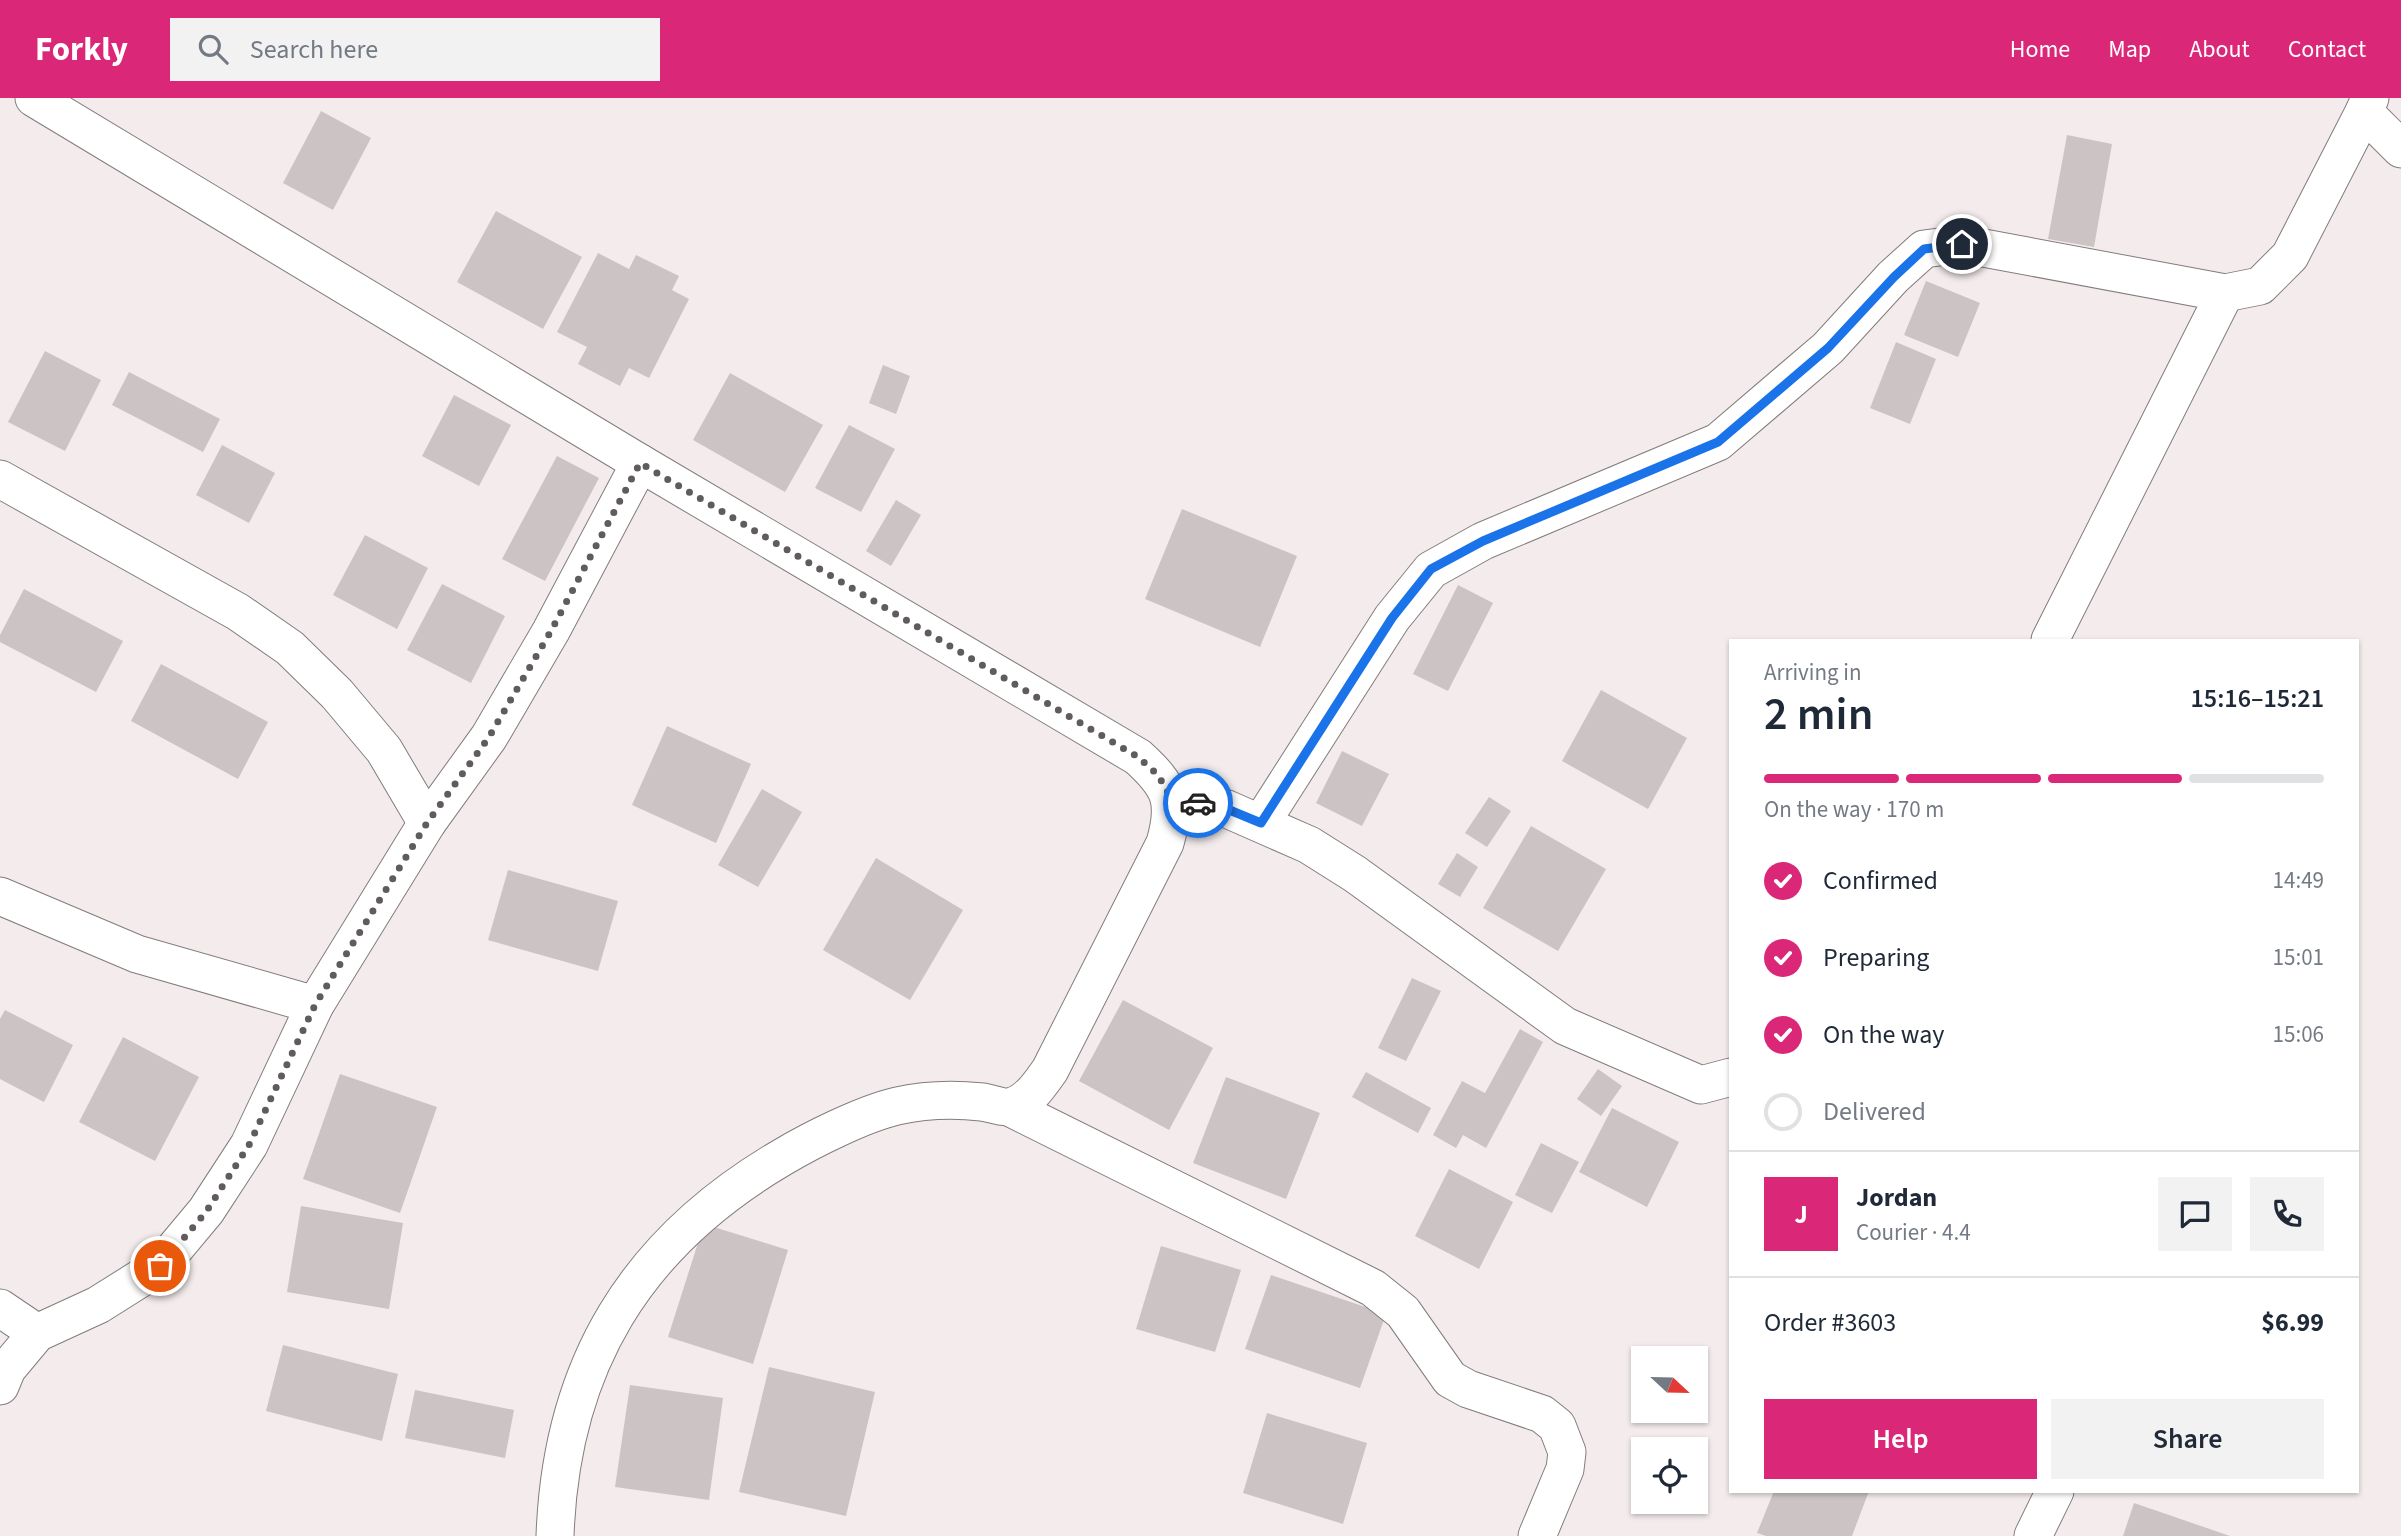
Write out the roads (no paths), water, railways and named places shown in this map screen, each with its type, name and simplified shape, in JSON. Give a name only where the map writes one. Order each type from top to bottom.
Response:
[{"type":"street","points":[[34,98],[640,463],[1138,757],[1158,775],[1171,798],[1172,818],[1165,843],[1050,1070],[1032,1095],[1011,1108]]},
{"type":"street","points":[[1261,823],[1392,618],[1431,569],[1483,541],[1718,442],[1828,348],[1924,249],[1962,244],[2225,293],[2260,286],[2290,256],[2367,105],[2401,149]]},
{"type":"street","points":[[2051,639],[2225,293]]},
{"type":"street","points":[[0,1386],[7,1369],[37,1333],[98,1305],[160,1266],[206,1212],[249,1145],[315,1005],[427,823],[489,737],[551,631],[640,463]]},
{"type":"street","points":[[0,479],[238,611],[290,648],[337,694],[384,750],[427,823]]},
{"type":"street","points":[[1171,798],[1227,809],[1308,845],[1355,874],[1564,1026],[1701,1085],[1729,1078]]},
{"type":"street","points":[[0,896],[136,954],[315,1005]]},
{"type":"street","points":[[555,1536],[566,1438],[582,1384],[614,1314],[657,1255],[734,1185],[806,1143],[896,1106],[949,1100],[1011,1108],[1373,1288],[1402,1312],[1450,1379],[1468,1389],[1542,1414],[1564,1439],[1567,1452],[1565,1469],[1537,1536]]},
{"type":"street","points":[[0,1308],[37,1333]]},
{"type":"street","points":[[2033,1536],[2054,1493]]}]
